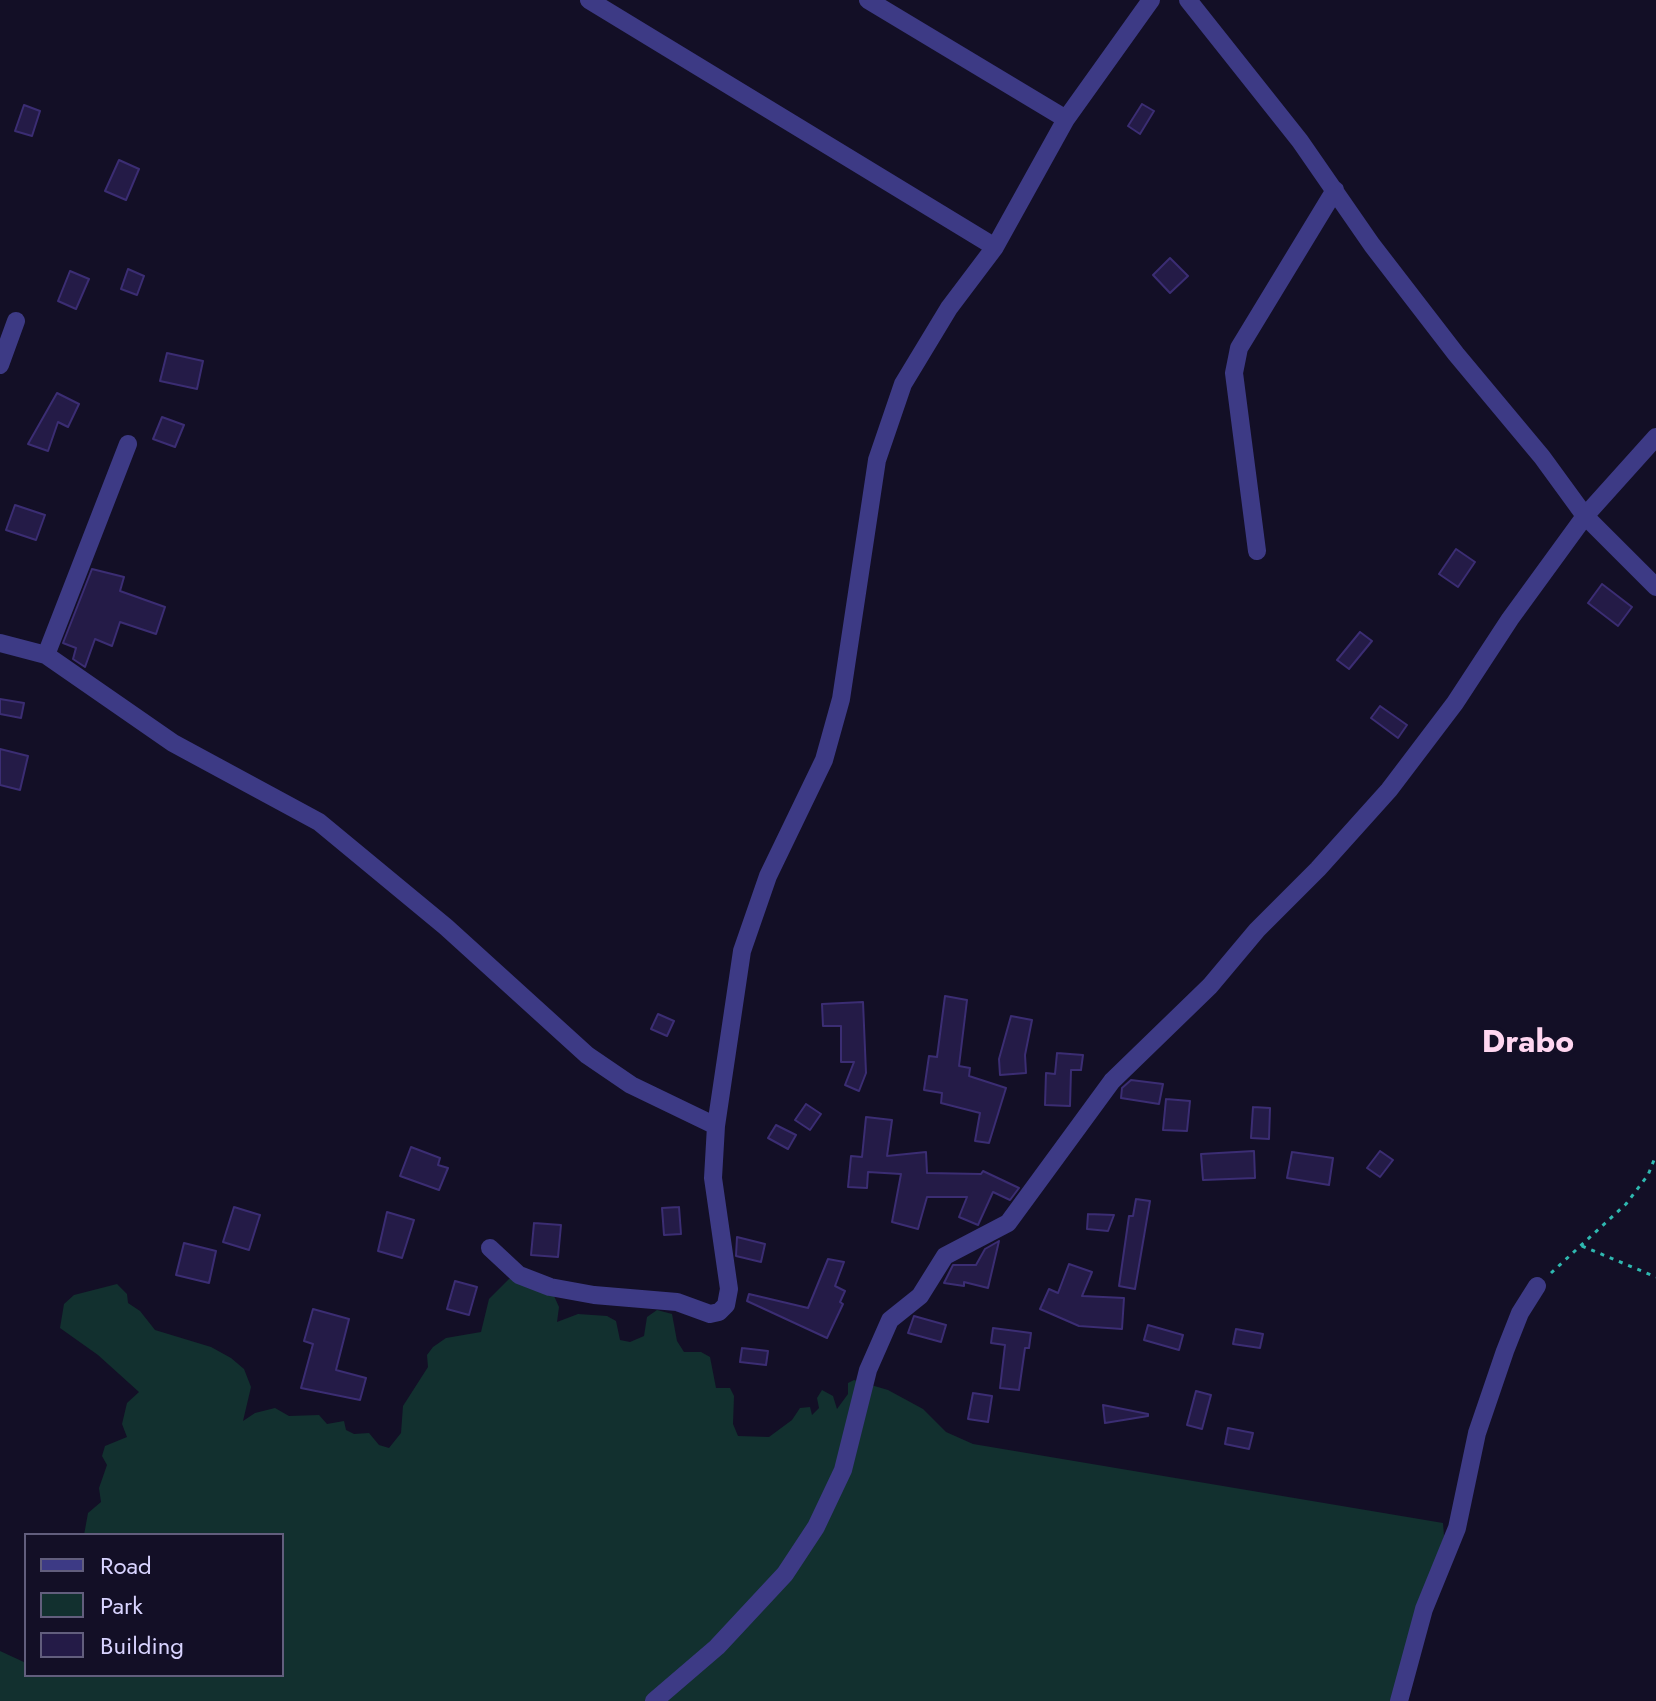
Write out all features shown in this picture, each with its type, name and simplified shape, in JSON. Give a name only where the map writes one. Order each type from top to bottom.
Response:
[{"type":"street","points":[[589,0],[995,247]]},
{"type":"street","points":[[868,0],[1066,119]]},
{"type":"street","points":[[490,1248],[519,1275],[550,1287],[594,1295],[677,1302],[710,1314],[719,1312],[726,1305],[729,1289],[713,1178],[716,1126],[742,951],[768,876],[824,760],[841,699],[877,460],[903,384],[949,308],[995,247],[1066,119],[1151,0]]},
{"type":"street","points":[[1188,0],[1335,190],[1437,330],[1542,457],[1585,516],[1656,587]]},
{"type":"street","points":[[1257,551],[1234,373],[1239,348],[1335,190]]},
{"type":"street","points":[[0,365],[16,321]]},
{"type":"street","points":[[654,1701],[717,1647],[785,1574],[810,1538],[843,1470],[868,1370],[890,1320],[920,1296],[945,1256],[1008,1223],[1112,1081],[1210,986],[1257,930],[1318,869],[1389,790],[1455,703],[1585,516],[1656,437]]},
{"type":"street","points":[[46,655],[128,444]]},
{"type":"street","points":[[0,643],[46,655],[173,743],[269,791],[319,822],[446,927],[587,1055],[631,1085],[716,1126]]},
{"type":"street","points":[[1399,1701],[1424,1609],[1457,1528],[1482,1420],[1520,1313],[1537,1286]]},
{"type":"path","points":[[1537,1286],[1626,1204],[1648,1175],[1656,1155]]},
{"type":"path","points":[[1582,1246],[1656,1277]]},
{"type":"green space","points":[[519,1275],[550,1287],[559,1307],[557,1322],[578,1314],[607,1316],[616,1321],[620,1340],[630,1342],[644,1336],[647,1317],[657,1310],[672,1314],[677,1341],[684,1352],[701,1352],[710,1357],[716,1388],[730,1388],[734,1396],[733,1424],[738,1436],[769,1437],[792,1420],[800,1408],[810,1407],[812,1415],[819,1408],[817,1398],[822,1390],[833,1396],[837,1409],[848,1394],[848,1383],[854,1380],[888,1390],[923,1409],[946,1432],[973,1444],[1443,1523],[1444,1536],[1399,1701],[0,1701],[0,1651],[24,1662],[24,1677],[284,1677],[284,1533],[84,1533],[88,1513],[101,1502],[99,1488],[107,1465],[102,1456],[105,1446],[127,1437],[122,1424],[127,1403],[139,1392],[98,1355],[60,1328],[64,1304],[74,1295],[117,1284],[127,1294],[128,1303],[140,1311],[155,1330],[211,1347],[231,1358],[244,1369],[251,1387],[243,1421],[255,1413],[275,1408],[289,1416],[319,1415],[327,1424],[344,1421],[346,1430],[354,1434],[369,1433],[379,1445],[389,1448],[401,1433],[403,1406],[428,1367],[427,1355],[446,1338],[481,1332],[489,1299],[509,1279]]},
{"type":"building","points":[[1142,104],[1154,111],[1140,134],[1128,126]]},
{"type":"building","points":[[24,105],[40,111],[32,136],[15,131]]},
{"type":"building","points":[[119,160],[139,169],[126,200],[105,191]]},
{"type":"building","points":[[1170,258],[1188,276],[1170,293],[1153,275]]},
{"type":"building","points":[[128,269],[144,276],[137,295],[121,289]]},
{"type":"building","points":[[70,271],[89,279],[76,309],[58,301]]},
{"type":"building","points":[[167,353],[203,361],[197,389],[160,381]]},
{"type":"building","points":[[57,393],[79,404],[68,427],[58,422],[48,451],[28,444]]},
{"type":"building","points":[[162,417],[184,425],[175,447],[153,439]]},
{"type":"building","points":[[15,505],[45,515],[36,540],[6,530]]},
{"type":"building","points":[[1456,549],[1475,562],[1458,587],[1439,574]]},
{"type":"building","points":[[92,569],[124,577],[120,591],[165,607],[156,634],[120,622],[112,646],[95,639],[85,667],[73,659],[76,648],[63,643]]},
{"type":"building","points":[[1602,584],[1632,607],[1618,626],[1588,603]]},
{"type":"building","points":[[1360,632],[1372,641],[1349,669],[1337,660]]},
{"type":"building","points":[[0,699],[24,703],[21,718],[0,714]]},
{"type":"building","points":[[1380,706],[1407,725],[1398,738],[1371,718]]},
{"type":"building","points":[[0,749],[28,756],[20,790],[0,785]]},
{"type":"building","points":[[945,996],[967,1000],[959,1066],[970,1068],[969,1076],[1006,1088],[989,1143],[975,1141],[980,1113],[941,1103],[942,1093],[924,1090],[929,1056],[937,1057]]},
{"type":"building","points":[[863,1002],[866,1073],[859,1091],[845,1085],[854,1062],[841,1062],[841,1026],[823,1026],[822,1004]]},
{"type":"building","points":[[658,1014],[674,1021],[667,1036],[651,1029]]},
{"type":"building","points":[[1011,1016],[1032,1020],[1025,1055],[1026,1073],[1000,1075],[999,1059]]},
{"type":"building","points":[[1057,1053],[1083,1055],[1081,1070],[1071,1070],[1070,1106],[1045,1105],[1046,1073],[1055,1074]]},
{"type":"building","points":[[1131,1080],[1163,1084],[1159,1104],[1121,1098],[1122,1088]]},
{"type":"building","points":[[1166,1099],[1190,1101],[1187,1131],[1163,1130]]},
{"type":"building","points":[[806,1104],[821,1114],[810,1130],[795,1120]]},
{"type":"building","points":[[1253,1107],[1270,1108],[1269,1139],[1251,1138]]},
{"type":"building","points":[[866,1117],[892,1120],[887,1156],[926,1152],[927,1173],[981,1174],[983,1171],[1019,1188],[1010,1200],[993,1192],[978,1225],[959,1217],[967,1197],[927,1197],[918,1229],[892,1222],[901,1174],[868,1172],[867,1188],[848,1187],[851,1156],[862,1157]]},
{"type":"building","points":[[776,1125],[796,1135],[788,1149],[768,1138]]},
{"type":"building","points":[[411,1147],[440,1158],[438,1165],[448,1168],[439,1190],[400,1176]]},
{"type":"building","points":[[1254,1151],[1255,1178],[1203,1180],[1201,1154]]},
{"type":"building","points":[[1380,1151],[1393,1160],[1380,1177],[1367,1168]]},
{"type":"building","points":[[1292,1152],[1333,1158],[1329,1185],[1287,1178]]},
{"type":"building","points":[[1136,1199],[1150,1201],[1135,1289],[1119,1286],[1129,1216],[1133,1216]]},
{"type":"building","points":[[234,1207],[260,1215],[249,1250],[223,1242]]},
{"type":"building","points":[[679,1207],[681,1234],[664,1235],[662,1208]]},
{"type":"building","points":[[387,1212],[414,1220],[402,1258],[378,1251]]},
{"type":"building","points":[[1088,1214],[1114,1215],[1108,1231],[1087,1229]]},
{"type":"building","points":[[534,1223],[561,1225],[558,1257],[531,1255]]},
{"type":"building","points":[[737,1237],[765,1244],[761,1262],[736,1256]]},
{"type":"building","points":[[999,1241],[988,1288],[964,1282],[964,1286],[944,1283],[953,1265],[976,1265],[985,1249]]},
{"type":"building","points":[[184,1243],[216,1251],[209,1283],[176,1275]]},
{"type":"building","points":[[828,1259],[844,1262],[835,1286],[845,1291],[840,1302],[843,1304],[827,1338],[747,1301],[749,1294],[808,1308]]},
{"type":"building","points":[[1069,1264],[1092,1272],[1082,1296],[1124,1298],[1122,1329],[1079,1326],[1040,1309],[1049,1289],[1058,1293]]},
{"type":"building","points":[[455,1281],[477,1287],[469,1315],[447,1309]]},
{"type":"building","points":[[313,1309],[349,1319],[336,1370],[366,1378],[360,1400],[301,1388],[313,1344],[304,1341]]},
{"type":"building","points":[[914,1316],[946,1325],[941,1342],[908,1333]]},
{"type":"building","points":[[1148,1325],[1183,1335],[1179,1350],[1144,1340]]},
{"type":"building","points":[[993,1328],[1031,1333],[1029,1348],[1025,1348],[1019,1390],[1000,1388],[1005,1345],[991,1343]]},
{"type":"building","points":[[1236,1329],[1263,1334],[1260,1348],[1233,1344]]},
{"type":"building","points":[[742,1348],[768,1351],[766,1365],[740,1362]]},
{"type":"building","points":[[1196,1391],[1211,1395],[1202,1429],[1187,1425]]},
{"type":"building","points":[[973,1393],[992,1396],[988,1422],[968,1419]]},
{"type":"building","points":[[1103,1405],[1148,1414],[1148,1416],[1105,1423]]},
{"type":"building","points":[[1228,1428],[1253,1433],[1249,1449],[1225,1444]]},
{"type":"district","name":"Drabo","points":[[1528,1044]]}]
